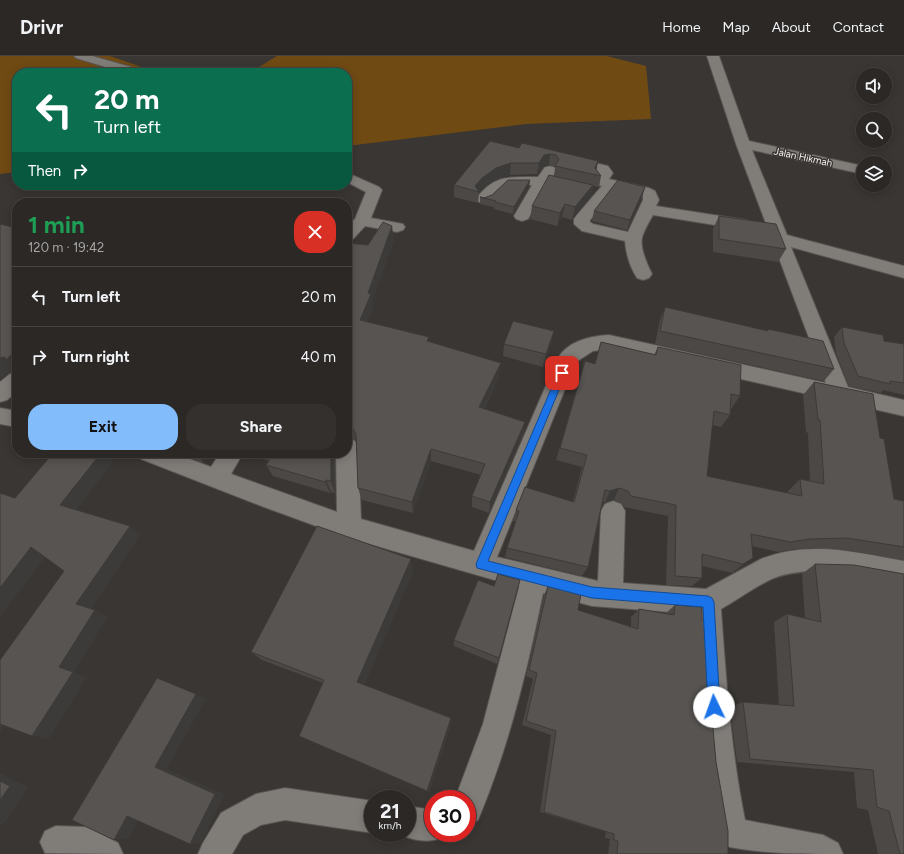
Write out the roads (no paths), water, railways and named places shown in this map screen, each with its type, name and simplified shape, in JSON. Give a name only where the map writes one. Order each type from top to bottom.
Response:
[{"type":"street","points":[[80,56],[120,68]]},
{"type":"street","points":[[712,56],[743,144],[840,393]]},
{"type":"street","name":"Jalan Hikmah","points":[[743,144],[856,168]]},
{"type":"street","points":[[522,216],[542,181],[552,156],[603,169],[606,172],[601,181],[607,190]]},
{"type":"street","points":[[352,179],[374,190],[362,221],[352,230]]},
{"type":"street","points":[[484,199],[499,184],[506,181],[542,181],[607,190],[644,191],[650,194],[652,200],[633,238],[638,262],[643,274]]},
{"type":"street","points":[[607,190],[582,219],[582,224],[588,228],[633,238]]},
{"type":"street","points":[[647,209],[779,234],[904,272]]},
{"type":"street","points":[[362,221],[397,227]]},
{"type":"street","points":[[481,564],[568,358],[575,350],[595,342],[610,342],[904,408]]},
{"type":"street","points":[[0,394],[12,383]]},
{"type":"street","points":[[0,416],[12,418]]},
{"type":"street","points":[[162,458],[272,500],[349,527],[592,593],[708,602],[770,567],[804,560],[845,561],[904,573]]},
{"type":"street","points":[[216,478],[229,458]]},
{"type":"street","points":[[347,458],[349,527]]},
{"type":"street","points":[[610,594],[613,511]]},
{"type":"street","points":[[475,790],[509,687],[534,578]]},
{"type":"street","points":[[708,602],[714,707],[725,800],[743,844],[823,852],[827,854]]},
{"type":"street","points":[[214,854],[232,824],[256,810],[285,804],[364,816]]},
{"type":"street","points":[[56,842],[86,843],[106,854]]}]
